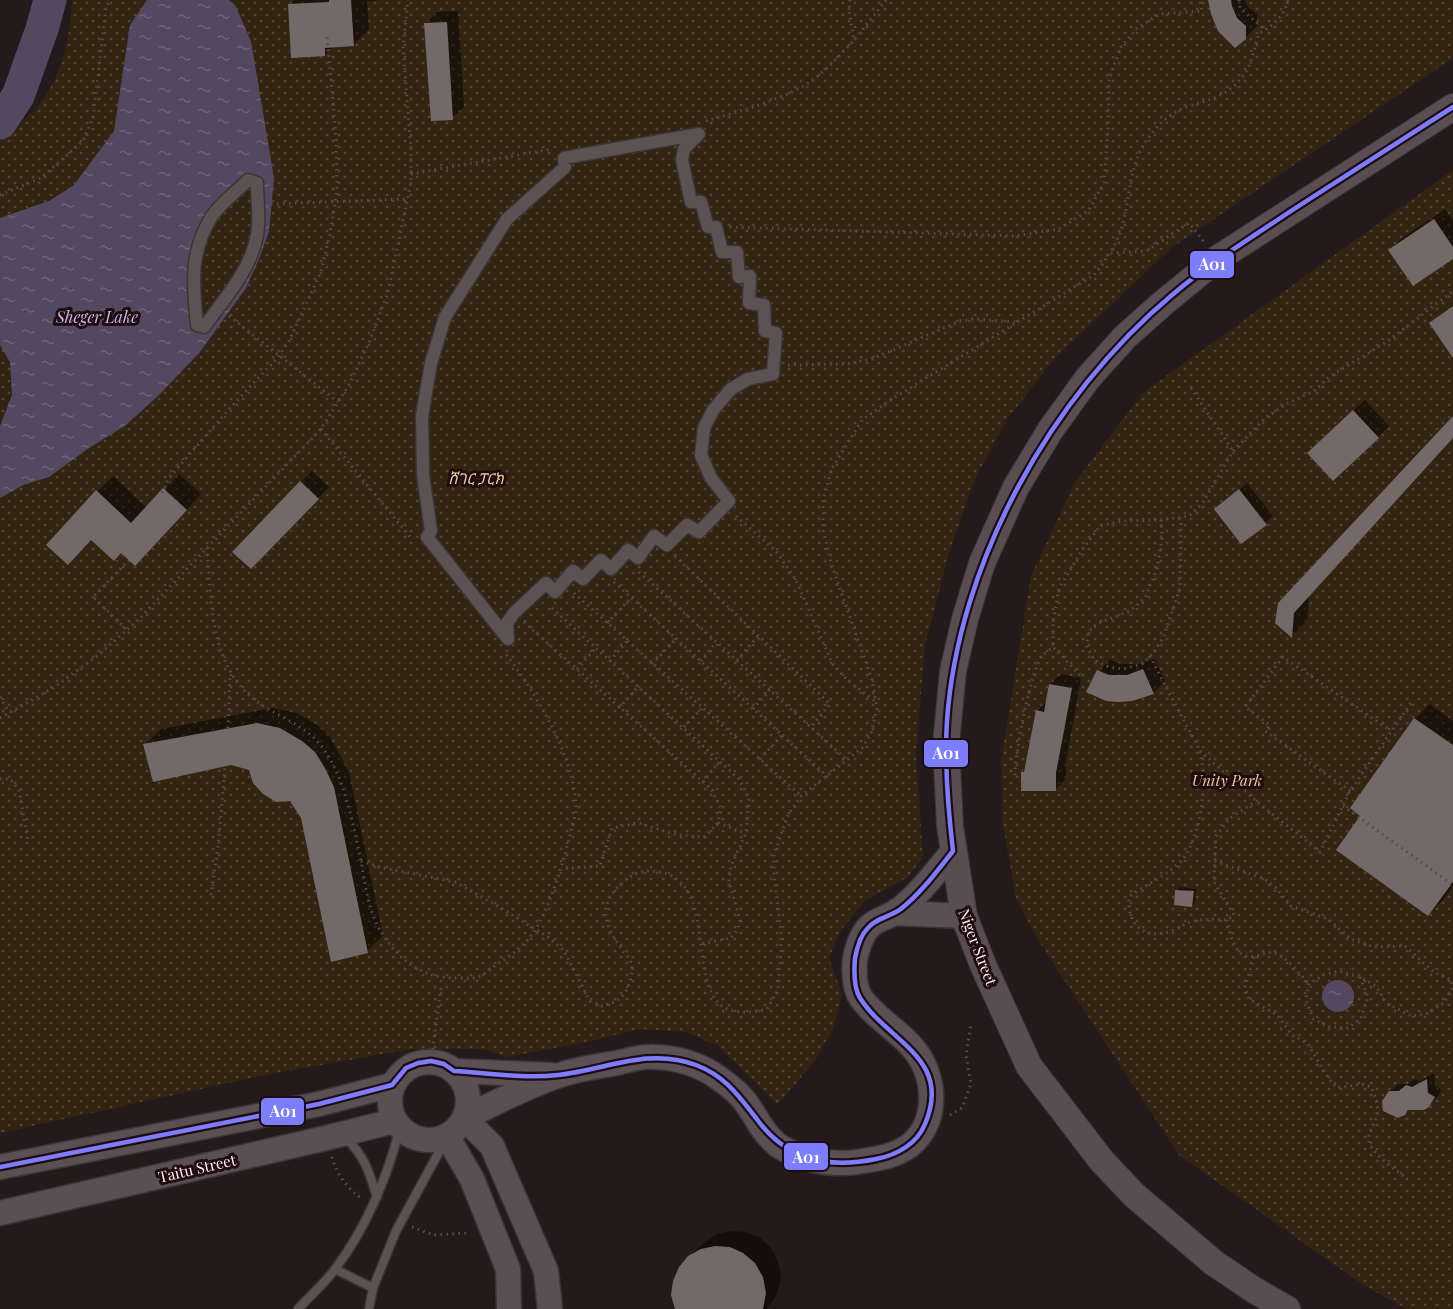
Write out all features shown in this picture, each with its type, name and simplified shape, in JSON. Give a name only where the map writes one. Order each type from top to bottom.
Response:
[{"type":"main road","name":"Niger Street","points":[[1287,1309],[1214,1263],[1134,1195],[1101,1160],[1029,1066],[983,965],[964,916],[953,851],[945,744],[953,671],[968,608],[982,563],[1016,487],[1051,429],[1088,378],[1125,337],[1217,259],[1453,107]]},
{"type":"main road","points":[[465,1118],[560,1075],[651,1056],[697,1065],[717,1077],[746,1103],[756,1119],[781,1147],[799,1156],[838,1164],[886,1157],[900,1152],[912,1144],[925,1127],[932,1105],[930,1082],[925,1065],[912,1047],[876,1015],[860,997],[855,976],[855,958],[869,926],[894,913],[923,887],[953,851]]},
{"type":"main road","points":[[894,913],[964,916]]},
{"type":"main road","points":[[431,1061],[444,1064],[454,1071],[463,1081],[467,1093],[468,1105],[465,1118],[447,1136],[435,1140],[422,1140],[410,1136],[397,1124],[389,1107],[392,1085],[406,1068],[418,1063],[431,1061]]},
{"type":"main road","points":[[454,1071],[560,1075]]},
{"type":"main road","points":[[0,1167],[319,1104],[392,1085]]},
{"type":"main road","points":[[465,1118],[492,1146],[546,1271],[550,1309]]},
{"type":"main road","name":"Taitu Street","points":[[0,1213],[342,1134],[397,1124]]},
{"type":"main road","points":[[447,1136],[472,1179],[508,1269],[509,1309]]},
{"type":"street","points":[[699,134],[684,149],[682,160],[691,202],[701,202],[708,227],[716,227],[722,252],[737,252],[739,277],[750,276],[749,303],[764,305],[765,331],[776,333],[774,366],[773,374],[748,379],[731,389],[713,410],[704,428],[701,455],[711,478],[729,501],[699,532],[687,525],[667,545],[654,536],[638,558],[628,550],[611,569],[601,560],[582,579],[573,571],[555,592],[546,583],[514,613],[507,623],[508,639],[427,537],[431,531],[423,476],[422,416],[431,363],[445,317],[507,219],[565,167],[564,158],[699,134]]},
{"type":"street","points":[[248,180],[257,183],[257,235],[245,270],[204,327],[197,325],[192,280],[198,247],[212,215],[248,180]]},
{"type":"lane","points":[[298,1309],[335,1269],[373,1208],[392,1158],[397,1124]]},
{"type":"lane","points":[[342,1134],[359,1150],[369,1170],[377,1197]]},
{"type":"lane","points":[[369,1309],[373,1288],[396,1231],[447,1136]]},
{"type":"lane","points":[[335,1269],[373,1288]]},
{"type":"path","points":[[0,195],[41,178],[83,141],[93,118],[106,8],[111,0]]},
{"type":"path","points":[[0,718],[53,688],[101,653],[127,630],[321,429],[350,383],[371,338],[388,292],[408,199],[411,174],[403,46],[408,0]]},
{"type":"path","points":[[850,0],[849,11],[854,40]]},
{"type":"path","points":[[696,123],[784,94],[813,80],[854,40],[886,0]]},
{"type":"path","points":[[716,227],[1015,236],[1059,229],[1088,211],[1104,183],[1109,78],[1121,47],[1137,28],[1160,14],[1202,11],[1200,0]]},
{"type":"path","points":[[1239,0],[1240,8],[1265,30]]},
{"type":"path","points":[[361,861],[379,867],[455,882],[536,930],[564,951],[590,1001],[602,1006],[620,999],[631,981],[631,962],[611,934],[604,915],[611,896],[624,880],[645,871],[664,872],[684,885],[697,912],[705,977],[711,995],[728,1010],[750,1013],[767,1009],[778,990],[781,951],[774,854],[788,815],[801,796],[862,748],[871,734],[877,707],[872,680],[831,562],[823,529],[824,500],[832,468],[862,420],[1094,274],[1111,253],[1122,227],[1136,157],[1149,137],[1163,121],[1183,109],[1219,98],[1236,85],[1245,74],[1259,34],[1285,12],[1288,0]]},
{"type":"path","points":[[162,493],[169,477],[279,356],[289,341],[320,274],[330,234],[338,165],[327,34]]},
{"type":"path","points":[[411,174],[559,148]]},
{"type":"path","points":[[273,204],[408,199]]},
{"type":"path","points":[[1111,253],[1146,251],[1189,223],[1217,259]]},
{"type":"path","points":[[1080,675],[1053,647],[1053,623],[1059,588],[1100,526],[1121,521],[1161,520],[1189,516],[1202,504],[1233,451],[1265,418],[1288,403],[1314,392],[1329,377],[1388,341],[1453,291]]},
{"type":"path","points":[[228,315],[338,402]]},
{"type":"path","points":[[774,366],[846,364],[873,359],[960,321],[973,319],[1018,322]]},
{"type":"path","points":[[1191,388],[1233,451]]},
{"type":"path","points":[[321,429],[416,544]]},
{"type":"path","points":[[724,505],[776,551],[796,580],[832,663],[847,680],[876,702]]},
{"type":"path","points":[[1161,520],[1162,538],[1157,569],[1146,598],[1130,610],[1096,624],[1088,633],[1087,647],[1094,660],[1109,667],[1123,669],[1142,664],[1164,636],[1180,588],[1181,517]]},
{"type":"path","points":[[654,536],[830,704],[811,727]]},
{"type":"path","points":[[207,548],[218,645],[230,673],[248,697],[299,724],[316,738],[332,761],[345,798],[361,861],[371,915],[388,942],[408,962],[423,973],[442,978],[477,978],[515,952],[536,930],[562,869],[576,810],[571,772],[556,735],[517,668],[502,650]]},
{"type":"path","points":[[622,557],[848,760]]},
{"type":"path","points":[[125,564],[93,597],[127,630]]},
{"type":"path","points":[[596,566],[828,777]]},
{"type":"path","points":[[562,583],[801,796]]},
{"type":"path","points":[[536,593],[739,779],[749,798],[746,833],[730,866],[729,881],[740,920],[738,929],[731,938],[701,944]]},
{"type":"path","points":[[607,623],[631,598]]},
{"type":"path","points":[[514,613],[712,790],[721,809],[718,823],[704,837],[678,835],[638,823],[612,828],[600,866],[562,869]]},
{"type":"path","points":[[737,660],[759,635]]},
{"type":"path","points":[[652,664],[676,639]]},
{"type":"path","points":[[610,661],[627,641]]},
{"type":"path","points":[[701,661],[717,642]]},
{"type":"path","points":[[1015,775],[1015,760],[1032,682],[1042,657],[1053,647]]},
{"type":"path","points":[[577,669],[596,648]]},
{"type":"path","points":[[1150,656],[1200,751],[1256,801],[1320,852],[1350,791],[1413,700]]},
{"type":"path","points":[[1350,791],[1265,731],[1270,725],[1245,707],[1283,657],[1391,730]]},
{"type":"path","points":[[228,728],[230,673]]},
{"type":"path","points":[[619,708],[638,687]]},
{"type":"path","points":[[753,709],[770,690]]},
{"type":"path","points":[[0,697],[9,713]]},
{"type":"path","points":[[684,727],[702,708]]},
{"type":"path","points":[[759,759],[782,735]]},
{"type":"path","points":[[1200,751],[1203,792],[1201,813],[1193,843],[1182,860],[1165,875],[1143,886],[1130,897],[1128,908],[1136,927],[1151,935],[1170,932],[1192,922],[1227,920],[1234,915],[1214,882],[1216,836],[1229,819],[1256,801]]},
{"type":"path","points":[[703,782],[720,761]]},
{"type":"path","points":[[211,895],[219,839],[225,766]]},
{"type":"path","points":[[0,779],[10,779],[19,790],[28,841]]},
{"type":"path","points":[[1343,806],[1453,885]]},
{"type":"path","points":[[718,823],[746,833]]},
{"type":"path","points":[[1215,861],[1265,879],[1291,906],[1328,919],[1352,939],[1374,947],[1405,946],[1434,972],[1451,980],[1452,989],[1444,1003],[1426,1014],[1411,1016],[1386,1003],[1376,986],[1360,977],[1339,971],[1323,975],[1310,984],[1306,1000],[1313,1019],[1330,1027],[1348,1028],[1361,1018],[1368,997],[1360,977]]},
{"type":"path","points":[[1227,920],[1234,947],[1243,954],[1254,957],[1265,953],[1276,953],[1310,984]]},
{"type":"path","points":[[1254,957],[1245,987],[1249,999],[1277,1015],[1292,1035],[1307,1043],[1337,1088],[1362,1084],[1371,1087],[1377,1099],[1377,1114],[1370,1129],[1369,1143],[1378,1155],[1407,1179]]},
{"type":"path","points":[[431,1061],[441,988]]},
{"type":"path","points":[[948,1117],[962,1108],[971,1084],[966,1055],[971,1024]]},
{"type":"green space","name":"ሸገር ፓርክ","points":[[72,0],[1453,0],[1453,58],[1171,248],[1053,360],[1006,421],[974,481],[949,553],[925,645],[916,754],[923,857],[908,877],[866,900],[840,931],[829,958],[842,994],[833,1029],[816,1059],[778,1105],[718,1046],[686,1032],[640,1029],[587,1042],[507,1057],[483,1049],[411,1049],[265,1075],[0,1133],[0,138],[35,110],[54,81],[67,42]]},
{"type":"green space","name":"Unity Park","points":[[1453,170],[1453,1309],[1406,1309],[1362,1284],[1179,1155],[1040,943],[1016,899],[1003,825],[1001,762],[1031,576],[1075,482],[1144,392]]},
{"type":"water","name":"Sheger Lake","points":[[147,0],[229,0],[235,5],[251,41],[274,178],[269,232],[246,288],[200,352],[158,396],[126,425],[49,477],[23,485],[0,498],[0,426],[12,395],[10,362],[0,345],[0,218],[49,201],[74,185],[114,131],[130,25]],"holes":[[[248,180],[257,183],[257,235],[229,293],[197,325],[198,247],[212,215]]]},
{"type":"water","points":[[1338,980],[1349,985],[1354,996],[1349,1007],[1338,1012],[1327,1007],[1322,996],[1327,985]]},
{"type":"building","points":[[329,0],[351,0],[354,46],[325,48],[325,56],[291,58],[288,4],[329,2]]},
{"type":"building","points":[[1208,0],[1231,0],[1237,18],[1246,26],[1246,39],[1235,48],[1218,31]]},
{"type":"building","points":[[447,22],[453,120],[431,121],[424,23]]},
{"type":"building","points":[[1434,219],[1453,247],[1453,259],[1413,286],[1388,250]]},
{"type":"building","points":[[1453,306],[1453,358],[1429,323]]},
{"type":"building","points":[[1353,410],[1379,438],[1333,481],[1307,453]]},
{"type":"building","points":[[1453,416],[1453,438],[1294,613],[1292,638],[1275,623],[1278,603]]},
{"type":"building","points":[[300,481],[319,499],[251,569],[232,552]]},
{"type":"building","points":[[163,488],[187,510],[135,566],[121,553],[114,561],[91,540],[68,565],[46,545],[96,490],[131,523]]},
{"type":"building","points":[[1239,489],[1267,525],[1241,544],[1214,509]]},
{"type":"building","points":[[1143,669],[1154,694],[1132,701],[1118,702],[1106,701],[1086,692],[1097,670],[1109,675],[1127,675]]},
{"type":"building","points":[[1049,684],[1072,688],[1056,773],[1056,791],[1021,791],[1021,772],[1024,772],[1036,710],[1044,712]]},
{"type":"building","points":[[1414,718],[1453,745],[1453,882],[1428,916],[1336,850],[1360,816],[1350,808]]},
{"type":"building","points":[[257,723],[280,728],[302,741],[315,752],[325,768],[334,787],[368,953],[331,962],[301,818],[290,801],[276,802],[263,794],[253,783],[249,770],[231,765],[153,782],[143,744]]},
{"type":"building","points":[[1175,890],[1194,891],[1192,907],[1174,905]]},
{"type":"building","points":[[1427,1079],[1428,1093],[1435,1097],[1429,1107],[1424,1110],[1408,1110],[1405,1115],[1398,1118],[1383,1111],[1382,1101],[1389,1091],[1399,1091],[1406,1085],[1412,1087]]},
{"type":"building","points":[[715,1246],[730,1247],[743,1253],[755,1263],[763,1277],[766,1293],[763,1309],[675,1309],[671,1295],[673,1281],[679,1267],[688,1256],[701,1249]]},
{"type":"waterway","points":[[0,123],[18,96],[50,0]]},
{"type":"transit line","name":"A01","points":[[0,1167],[319,1104],[392,1085],[406,1068],[431,1061],[444,1064],[454,1071],[532,1076],[558,1075],[643,1059],[678,1060],[706,1069],[715,1075],[737,1094],[768,1132],[781,1144],[809,1158],[841,1163],[858,1162],[884,1157],[912,1143],[925,1124],[931,1101],[931,1083],[924,1067],[913,1053],[860,998],[855,984],[855,958],[861,939],[870,925],[898,911],[909,902],[953,851],[946,753],[947,721],[955,661],[970,602],[991,543],[1018,487],[1051,433],[1087,382],[1128,336],[1172,295],[1247,240],[1453,107]]}]
